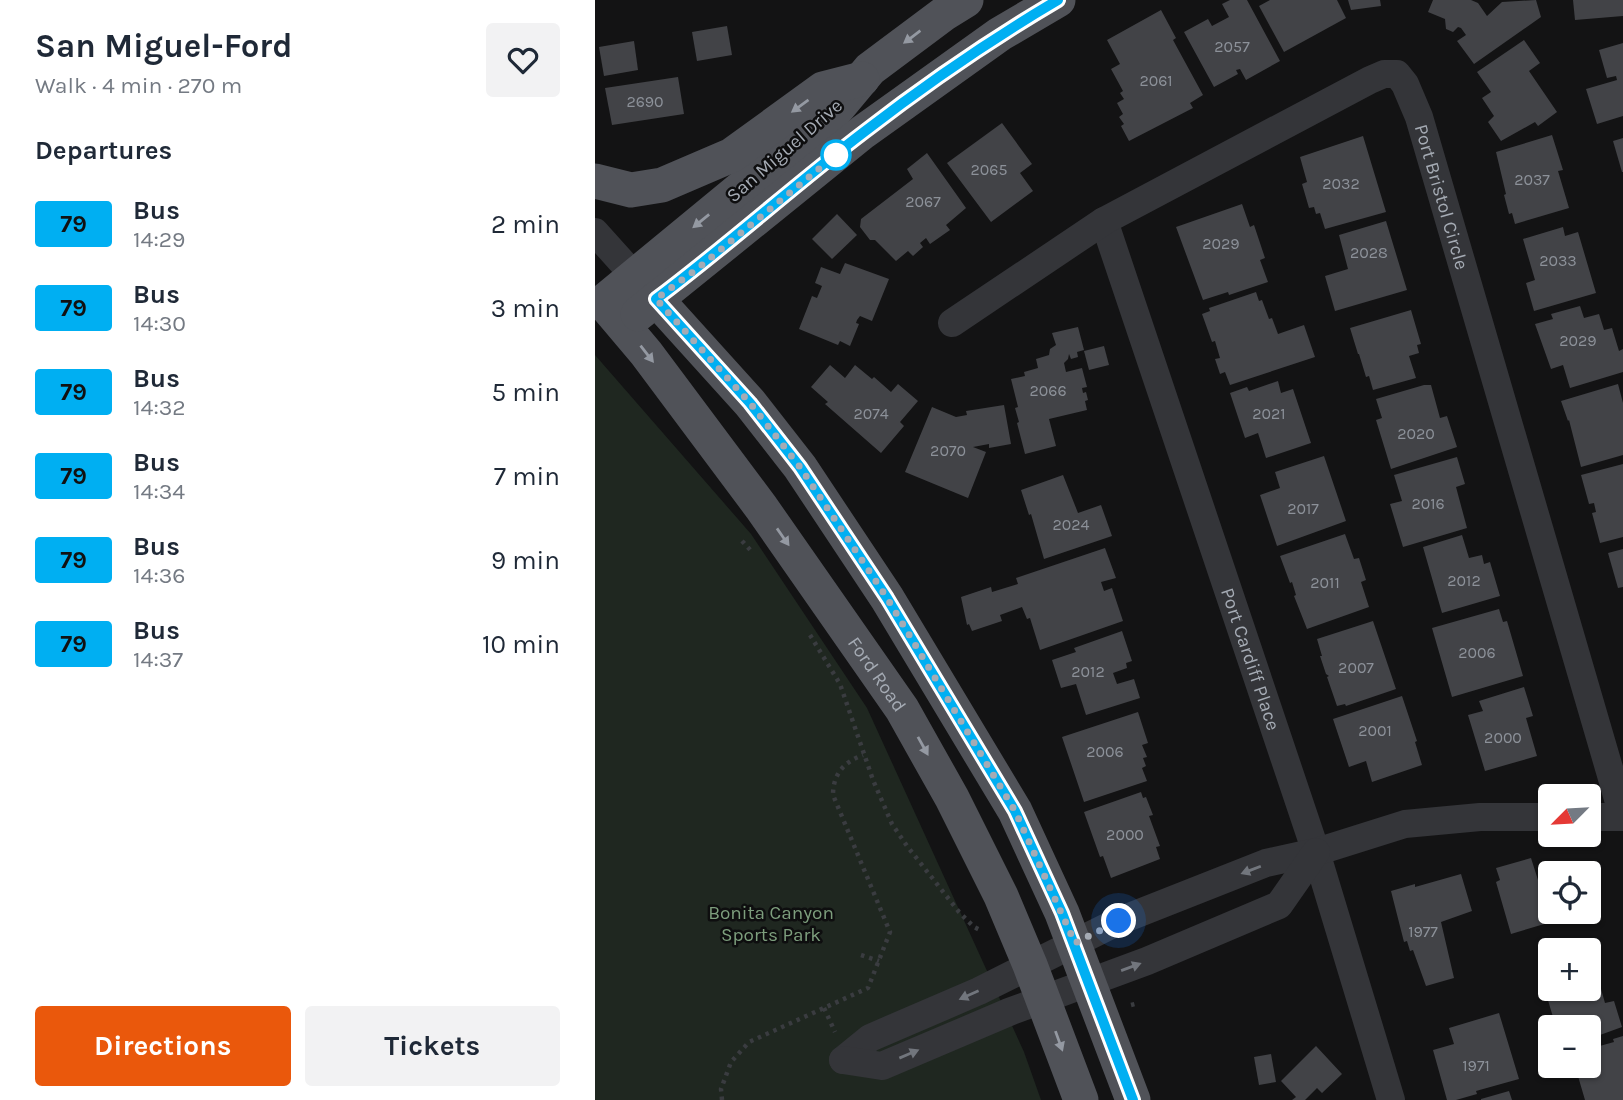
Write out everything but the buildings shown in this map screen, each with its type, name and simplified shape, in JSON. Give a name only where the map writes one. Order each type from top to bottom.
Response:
[{"type":"main road","name":"San Miguel Drive","points":[[646,288],[835,111],[870,69],[966,0]]},
{"type":"main road","name":"San Miguel Drive","points":[[607,308],[646,288],[697,269],[863,132],[1000,34],[1058,0]]},
{"type":"main road","points":[[595,181],[631,190],[662,185],[732,155],[823,89],[862,79]]},
{"type":"main road","points":[[646,288],[750,403],[800,467],[887,598],[1015,811],[1075,943],[1133,1100]]},
{"type":"main road","name":"Ford Road","points":[[607,308],[646,353],[761,507],[902,709],[952,798],[1001,896],[1044,999],[1081,1100]]},
{"type":"street","name":"Port Bristol Circle","points":[[952,323],[1104,221],[1370,80],[1384,74],[1397,74],[1405,84],[1419,117],[1623,816]]},
{"type":"street","name":"Port Cardiff Place","points":[[1104,221],[1316,852],[1391,1100]]},
{"type":"street","points":[[595,232],[646,288]]},
{"type":"street","points":[[1601,817],[1623,816]]},
{"type":"street","points":[[1316,852],[1279,905],[1147,961],[1044,999],[882,1066],[843,1060],[870,1038],[979,991],[1119,921],[1266,863],[1316,852],[1405,824],[1480,817],[1538,817]]},
{"type":"path","points":[[742,541],[759,560]]},
{"type":"path","points":[[804,626],[840,684],[863,755],[883,803],[907,846],[965,920],[983,931]]},
{"type":"path","points":[[722,1100],[722,1089],[731,1062],[749,1042],[869,988],[890,932],[833,795],[838,772],[849,761],[863,755]]},
{"type":"path","points":[[861,955],[879,961]]},
{"type":"path","points":[[1131,1005],[1139,1003]]},
{"type":"path","points":[[824,1008],[833,1028]]},
{"type":"green space","name":"Bonita Canyon Sports Park","points":[[595,355],[751,534],[867,708],[1024,1052],[1041,1100],[595,1100]]},
{"type":"bus line","name":"79","points":[[1058,0],[1000,34],[863,132],[697,269],[656,299],[750,403],[800,467],[887,598],[1015,811],[1062,913],[1133,1100]]},
{"type":"route","points":[[836,155],[842,150],[697,269],[656,299],[750,403],[800,467],[851,542],[1015,811],[1075,943],[1119,921]]}]
